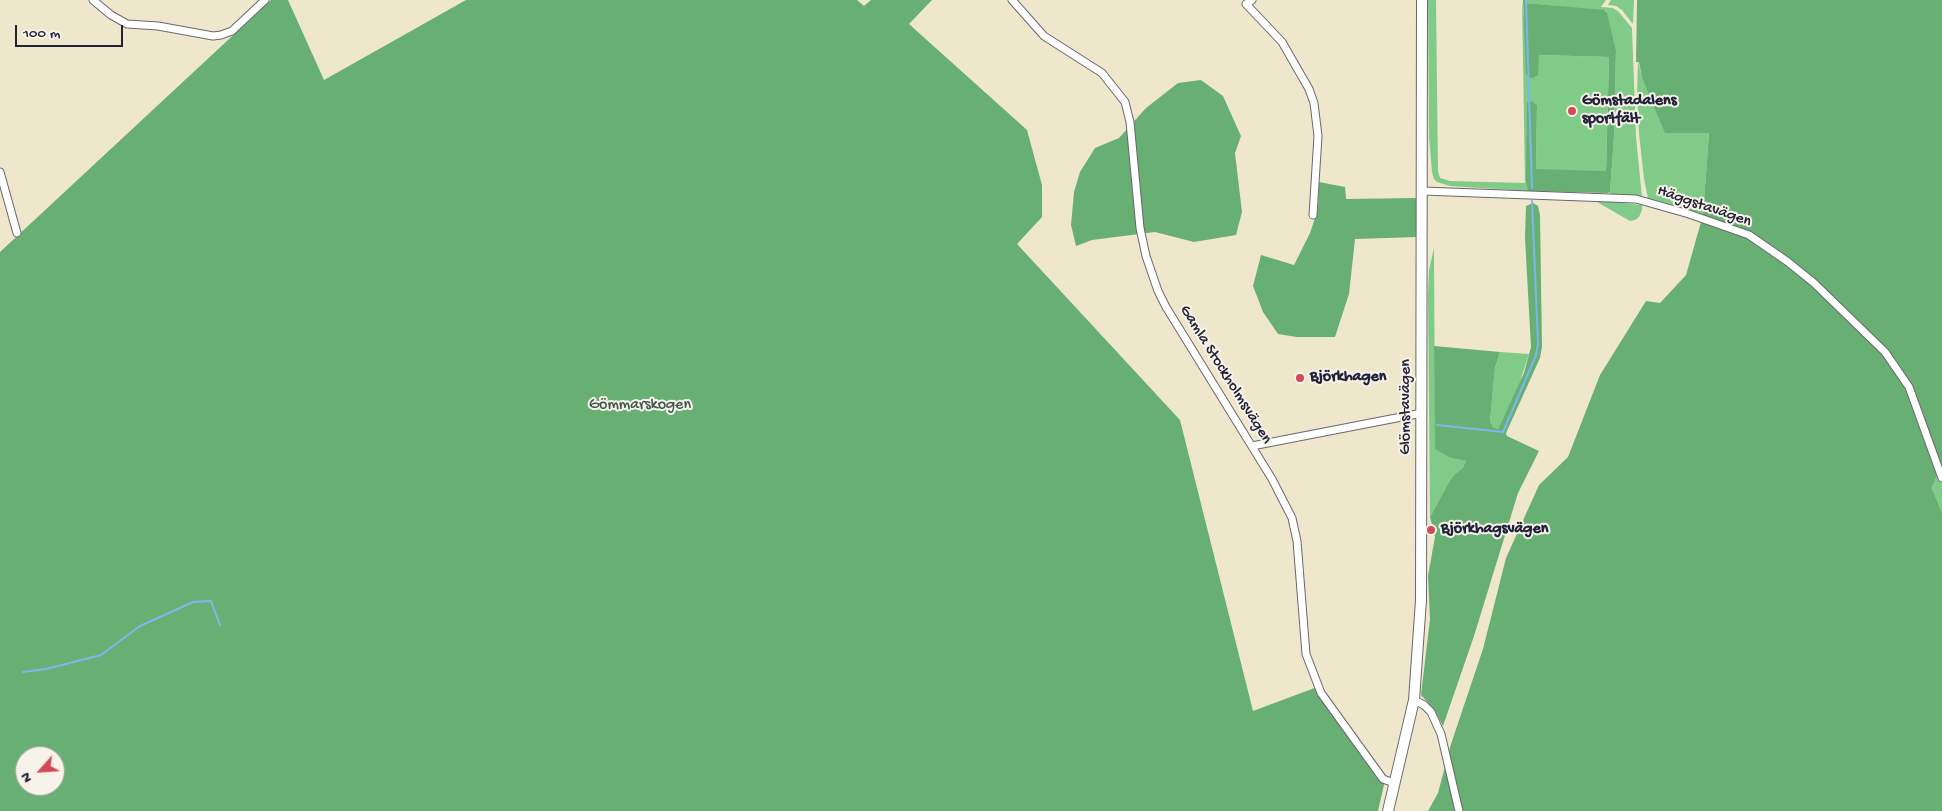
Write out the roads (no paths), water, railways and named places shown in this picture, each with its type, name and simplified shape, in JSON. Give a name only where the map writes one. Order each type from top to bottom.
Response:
[{"type":"main road","name":"Glömstavägen","points":[[1388,811],[1414,700],[1421,600],[1422,0]]},
{"type":"street","points":[[93,0],[111,16],[127,24],[162,26],[213,36],[221,36],[232,31],[265,0]]},
{"type":"street","name":"Gamla Stockholmsvägen","points":[[1012,0],[1044,36],[1102,73],[1125,102],[1130,122],[1140,228],[1154,280],[1166,308],[1277,487],[1295,526],[1306,654],[1324,700],[1383,779],[1394,783]]},
{"type":"street","points":[[1249,2],[1282,42],[1311,94],[1318,128],[1313,215]]},
{"type":"street","points":[[0,172],[17,233]]},
{"type":"street","name":"Häggstavägen","points":[[1423,191],[1625,198],[1689,214],[1749,236],[1788,262],[1814,283],[1871,337],[1894,364],[1909,387],[1942,478]]},
{"type":"street","points":[[1252,446],[1422,413]]},
{"type":"street","points":[[1414,700],[1433,715],[1441,734],[1459,811]]},
{"type":"waterway","points":[[1526,0],[1532,188]]},
{"type":"waterway","points":[[1437,425],[1503,432],[1536,355],[1538,344],[1532,201]]},
{"type":"waterway","points":[[23,672],[46,669],[101,655],[140,626],[193,602],[211,601],[220,625]]},
{"type":"place","name":"Gömstadalens sportfält","points":[[1572,111]]},
{"type":"place","name":"Björkhagen","points":[[1300,378]]},
{"type":"place","name":"Björkhagsvägen","points":[[1431,530]]},
{"type":"park label","name":"Gömmarskogen","points":[[640,406]]}]
